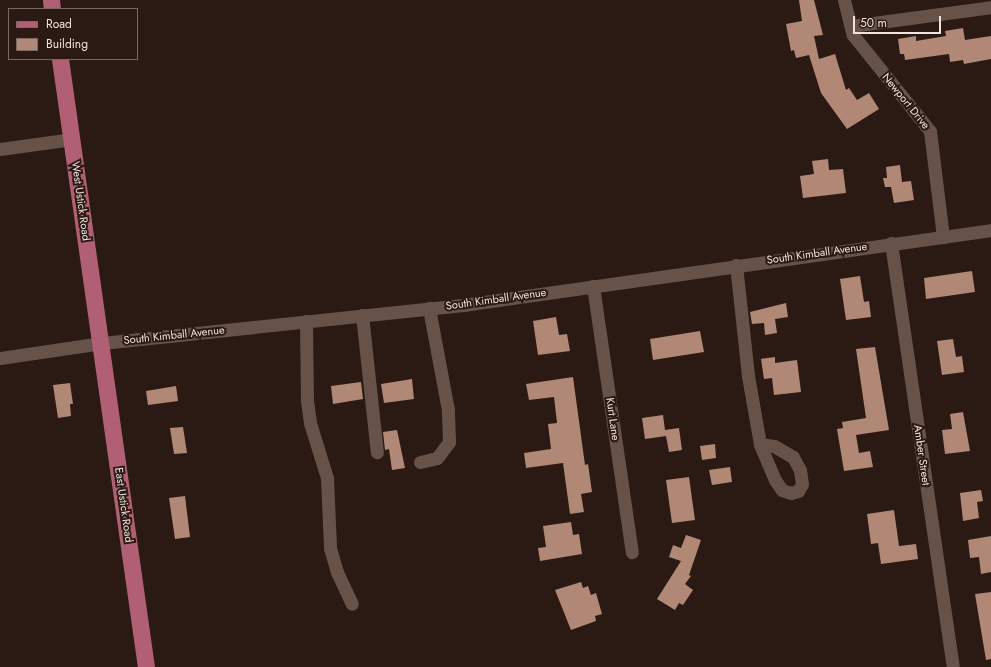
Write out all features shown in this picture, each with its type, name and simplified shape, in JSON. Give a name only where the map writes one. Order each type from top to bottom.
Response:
[{"type":"main road","name":"West Ustick Road","points":[[60,60],[102,343]]},
{"type":"main road","name":"East Ustick Road","points":[[102,343],[146,667]]},
{"type":"street","name":"Newport Drive","points":[[844,0],[854,35],[930,131],[942,237]]},
{"type":"street","points":[[851,26],[991,7]]},
{"type":"street","points":[[0,149],[72,139]]},
{"type":"street","name":"South Kimball Avenue","points":[[0,358],[102,343],[429,308],[991,230]]},
{"type":"street","name":"Amber Street","points":[[891,243],[953,667]]},
{"type":"street","points":[[736,265],[748,376],[760,444]]},
{"type":"street","name":"Kurt Lane","points":[[593,286],[632,552]]},
{"type":"street","points":[[420,462],[437,458],[449,442],[448,410],[429,308]]},
{"type":"street","points":[[362,315],[377,452]]},
{"type":"street","points":[[306,321],[307,401],[310,423],[327,478],[330,548],[337,572],[352,604]]},
{"type":"building","points":[[799,0],[814,0],[823,35],[814,36],[819,59],[835,54],[846,90],[849,88],[857,100],[869,93],[879,109],[847,129],[821,93],[809,55],[796,58],[794,50],[791,51],[786,24],[802,21]]},
{"type":"building","points":[[963,28],[965,40],[991,36],[991,59],[964,64],[963,60],[950,62],[949,54],[905,60],[904,54],[900,54],[898,39],[916,36],[916,41],[946,36],[945,31]]},
{"type":"building","points":[[828,159],[829,170],[843,169],[846,193],[803,198],[800,176],[814,174],[812,161]]},
{"type":"building","points":[[900,165],[902,182],[911,181],[914,200],[894,203],[891,187],[885,187],[883,178],[887,178],[886,167]]},
{"type":"building","points":[[972,271],[975,292],[926,299],[924,278]]},
{"type":"building","points":[[860,276],[864,302],[869,301],[871,317],[846,320],[840,279]]},
{"type":"building","points":[[786,303],[788,317],[775,319],[777,333],[765,335],[764,323],[752,324],[750,312]]},
{"type":"building","points":[[556,317],[559,335],[567,334],[570,351],[538,355],[533,321]]},
{"type":"building","points":[[700,331],[704,352],[653,360],[650,339]]},
{"type":"building","points":[[953,339],[956,357],[962,356],[964,372],[942,375],[937,341]]},
{"type":"building","points":[[875,347],[889,430],[856,435],[859,453],[870,451],[873,467],[844,471],[837,429],[843,428],[842,422],[866,418],[856,349]]},
{"type":"building","points":[[775,357],[775,363],[797,360],[801,392],[774,395],[772,378],[764,379],[761,359]]},
{"type":"building","points":[[573,377],[585,465],[588,464],[592,492],[581,494],[584,512],[570,514],[563,463],[526,468],[524,453],[551,449],[548,424],[557,423],[554,397],[529,400],[526,384]]},
{"type":"building","points":[[412,379],[414,399],[384,403],[381,384]]},
{"type":"building","points":[[361,382],[363,399],[333,404],[331,386]]},
{"type":"building","points":[[70,383],[73,404],[70,404],[71,416],[58,418],[53,385]]},
{"type":"building","points":[[176,386],[178,401],[148,405],[146,391]]},
{"type":"building","points":[[963,412],[970,451],[945,454],[942,430],[952,429],[950,414]]},
{"type":"building","points":[[663,415],[665,430],[679,428],[682,450],[669,452],[666,436],[645,439],[642,418]]},
{"type":"building","points":[[183,427],[187,453],[174,454],[170,428]]},
{"type":"building","points":[[397,430],[405,468],[392,470],[389,449],[385,450],[383,432]]},
{"type":"building","points":[[715,444],[716,458],[702,460],[700,446]]},
{"type":"building","points":[[730,467],[732,482],[712,485],[709,470]]},
{"type":"building","points":[[689,477],[695,520],[672,523],[666,480]]},
{"type":"building","points":[[981,490],[983,501],[977,502],[979,518],[963,521],[960,493]]},
{"type":"building","points":[[185,496],[190,537],[175,539],[169,498]]},
{"type":"building","points":[[894,510],[899,546],[916,544],[918,559],[881,564],[878,543],[871,544],[867,514]]},
{"type":"building","points":[[571,522],[573,535],[579,534],[582,554],[540,561],[538,548],[546,547],[543,526]]},
{"type":"building","points":[[686,535],[701,540],[689,575],[691,576],[685,584],[693,590],[683,605],[679,603],[675,610],[657,599],[681,561],[669,557],[673,545],[681,548]]},
{"type":"building","points":[[991,536],[991,572],[981,574],[979,557],[970,558],[968,540]]},
{"type":"building","points":[[581,582],[583,588],[588,586],[591,595],[596,593],[602,614],[595,616],[596,621],[571,630],[555,590]]},
{"type":"building","points":[[991,592],[991,659],[986,660],[975,594]]}]
